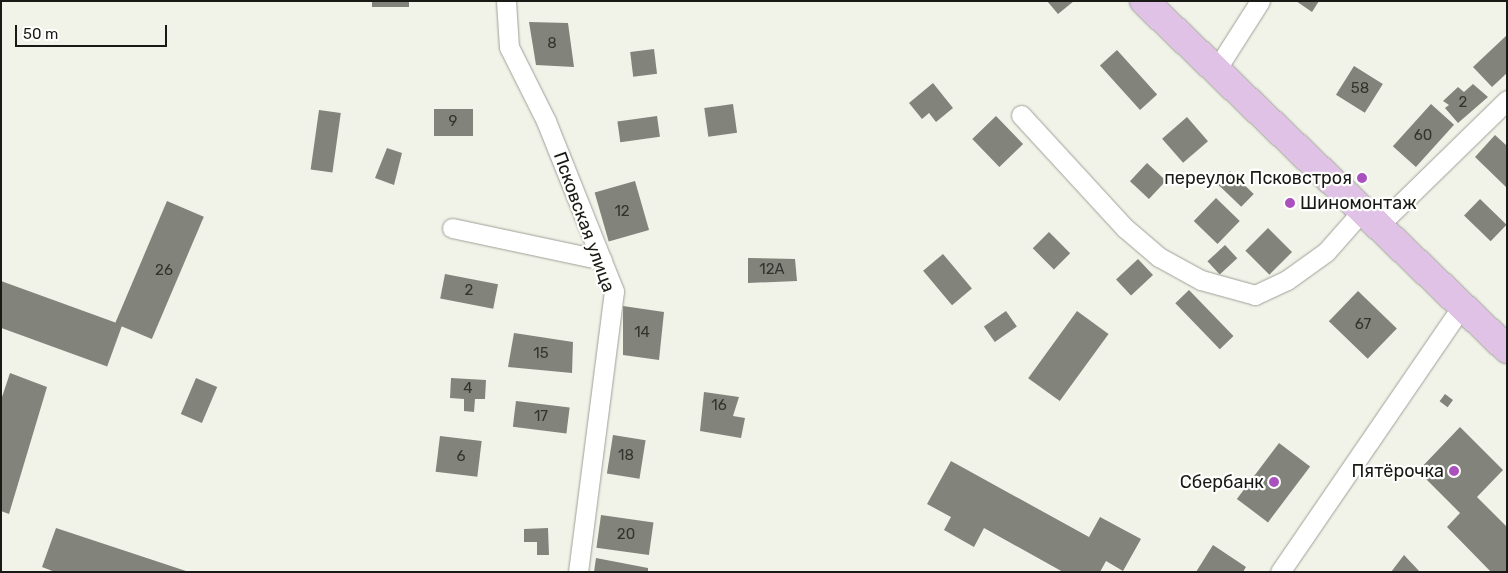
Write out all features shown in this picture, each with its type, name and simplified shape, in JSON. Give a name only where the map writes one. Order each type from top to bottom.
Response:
[{"type":"main road","points":[[1144,1],[1507,349]]},
{"type":"street","name":"Псковская улица","points":[[506,1],[509,46],[546,121],[614,291],[578,572]]},
{"type":"street","points":[[1216,70],[1260,1]]},
{"type":"street","points":[[1021,114],[1125,228],[1159,257],[1201,280],[1255,295],[1287,280],[1326,252],[1371,217],[1507,100]]},
{"type":"street","points":[[452,228],[602,260]]},
{"type":"street","points":[[1280,572],[1462,306]]},
{"type":"building","points":[[372,1],[409,1],[409,7],[372,7]]},
{"type":"building","points":[[1047,1],[1074,1],[1058,14]]},
{"type":"building","points":[[1296,1],[1319,1],[1312,12]]},
{"type":"building","points":[[529,22],[568,23],[574,67],[536,65]]},
{"type":"building","points":[[1507,35],[1507,73],[1492,87],[1473,67]]},
{"type":"building","points":[[654,49],[657,74],[633,77],[630,52]]},
{"type":"building","points":[[1117,50],[1157,95],[1140,110],[1100,65]]},
{"type":"building","points":[[1354,66],[1383,84],[1365,113],[1336,95]]},
{"type":"building","points":[[933,83],[953,108],[936,122],[929,113],[922,119],[909,103]]},
{"type":"building","points":[[1473,84],[1488,97],[1458,123],[1445,108],[1449,105],[1443,101],[1458,87],[1464,92]]},
{"type":"building","points":[[733,104],[737,133],[708,137],[704,108]]},
{"type":"building","points":[[1431,104],[1454,125],[1416,167],[1393,146]]},
{"type":"building","points":[[434,109],[473,109],[473,136],[434,136]]},
{"type":"building","points":[[319,110],[341,113],[332,172],[311,169]]},
{"type":"building","points":[[657,116],[660,137],[620,142],[617,122]]},
{"type":"building","points":[[996,116],[1023,144],[999,167],[972,139]]},
{"type":"building","points":[[1187,117],[1208,141],[1183,163],[1162,139]]},
{"type":"building","points":[[1495,135],[1507,146],[1507,188],[1475,157]]},
{"type":"building","points":[[387,148],[402,153],[394,185],[375,178]]},
{"type":"building","points":[[1147,163],[1166,181],[1149,199],[1130,181]]},
{"type":"building","points":[[1230,171],[1254,194],[1241,207],[1217,184]]},
{"type":"building","points":[[635,181],[649,230],[609,242],[595,193]]},
{"type":"building","points":[[1216,198],[1240,221],[1218,244],[1194,221]]},
{"type":"building","points":[[1480,199],[1507,225],[1491,241],[1464,216]]},
{"type":"building","points":[[167,201],[204,217],[152,339],[115,323]]},
{"type":"building","points":[[1268,228],[1292,252],[1269,275],[1245,251]]},
{"type":"building","points":[[1049,232],[1070,253],[1054,269],[1033,248]]},
{"type":"building","points":[[1225,245],[1237,258],[1220,275],[1207,261]]},
{"type":"building","points":[[943,254],[972,288],[952,305],[923,271]]},
{"type":"building","points":[[748,258],[795,259],[797,281],[748,283]]},
{"type":"building","points":[[1138,259],[1153,275],[1131,296],[1116,279]]},
{"type":"building","points":[[445,274],[498,284],[493,309],[440,299]]},
{"type":"building","points":[[1,281],[122,325],[107,366],[1,328]]},
{"type":"building","points":[[1189,290],[1233,336],[1220,349],[1175,303]]},
{"type":"building","points":[[1358,291],[1397,329],[1368,359],[1329,321]]},
{"type":"building","points":[[623,306],[664,312],[659,360],[623,355]]},
{"type":"building","points":[[1006,311],[1017,327],[995,342],[984,326]]},
{"type":"building","points":[[1077,311],[1109,334],[1060,401],[1028,378]]},
{"type":"building","points":[[514,333],[573,342],[572,373],[508,367]]},
{"type":"building","points":[[10,373],[47,387],[9,514],[1,511],[1,400]]},
{"type":"building","points":[[196,378],[217,387],[202,423],[181,414]]},
{"type":"building","points":[[451,378],[486,380],[485,399],[475,399],[474,412],[464,411],[464,399],[450,398]]},
{"type":"building","points":[[704,392],[739,397],[733,416],[745,418],[741,438],[700,431]]},
{"type":"building","points":[[1445,394],[1453,400],[1448,407],[1440,401]]},
{"type":"building","points":[[516,401],[570,408],[566,433],[513,427]]},
{"type":"building","points":[[1460,427],[1503,470],[1477,497],[1507,527],[1507,572],[1491,572],[1447,527],[1460,513],[1418,471]]},
{"type":"building","points":[[613,435],[646,440],[639,479],[607,474]]},
{"type":"building","points":[[440,436],[482,441],[477,477],[436,472]]},
{"type":"building","name":"Сбербанк","points":[[1279,443],[1310,466],[1268,522],[1237,499]]},
{"type":"building","points":[[951,461],[1089,537],[1100,517],[1141,539],[1123,571],[1106,561],[1100,572],[1063,572],[984,528],[974,547],[944,530],[951,517],[927,504]]},
{"type":"building","points":[[601,515],[653,522],[649,555],[596,548]]},
{"type":"building","points":[[56,528],[186,572],[55,572],[42,567]]},
{"type":"building","points":[[548,528],[549,555],[537,555],[537,542],[524,542],[524,529]]},
{"type":"building","points":[[1213,545],[1246,567],[1243,572],[1196,572]]},
{"type":"building","points":[[1404,555],[1420,572],[1391,572]]},
{"type":"building","points":[[596,558],[648,568],[648,572],[594,572]]},
{"type":"place","name":"переулок Псковстроя","points":[[1362,178]]},
{"type":"place","name":"Шиномонтаж","points":[[1290,203]]},
{"type":"place","name":"Пятёрочка","points":[[1454,471]]},
{"type":"place","name":"Сбербанк","points":[[1274,482]]}]
